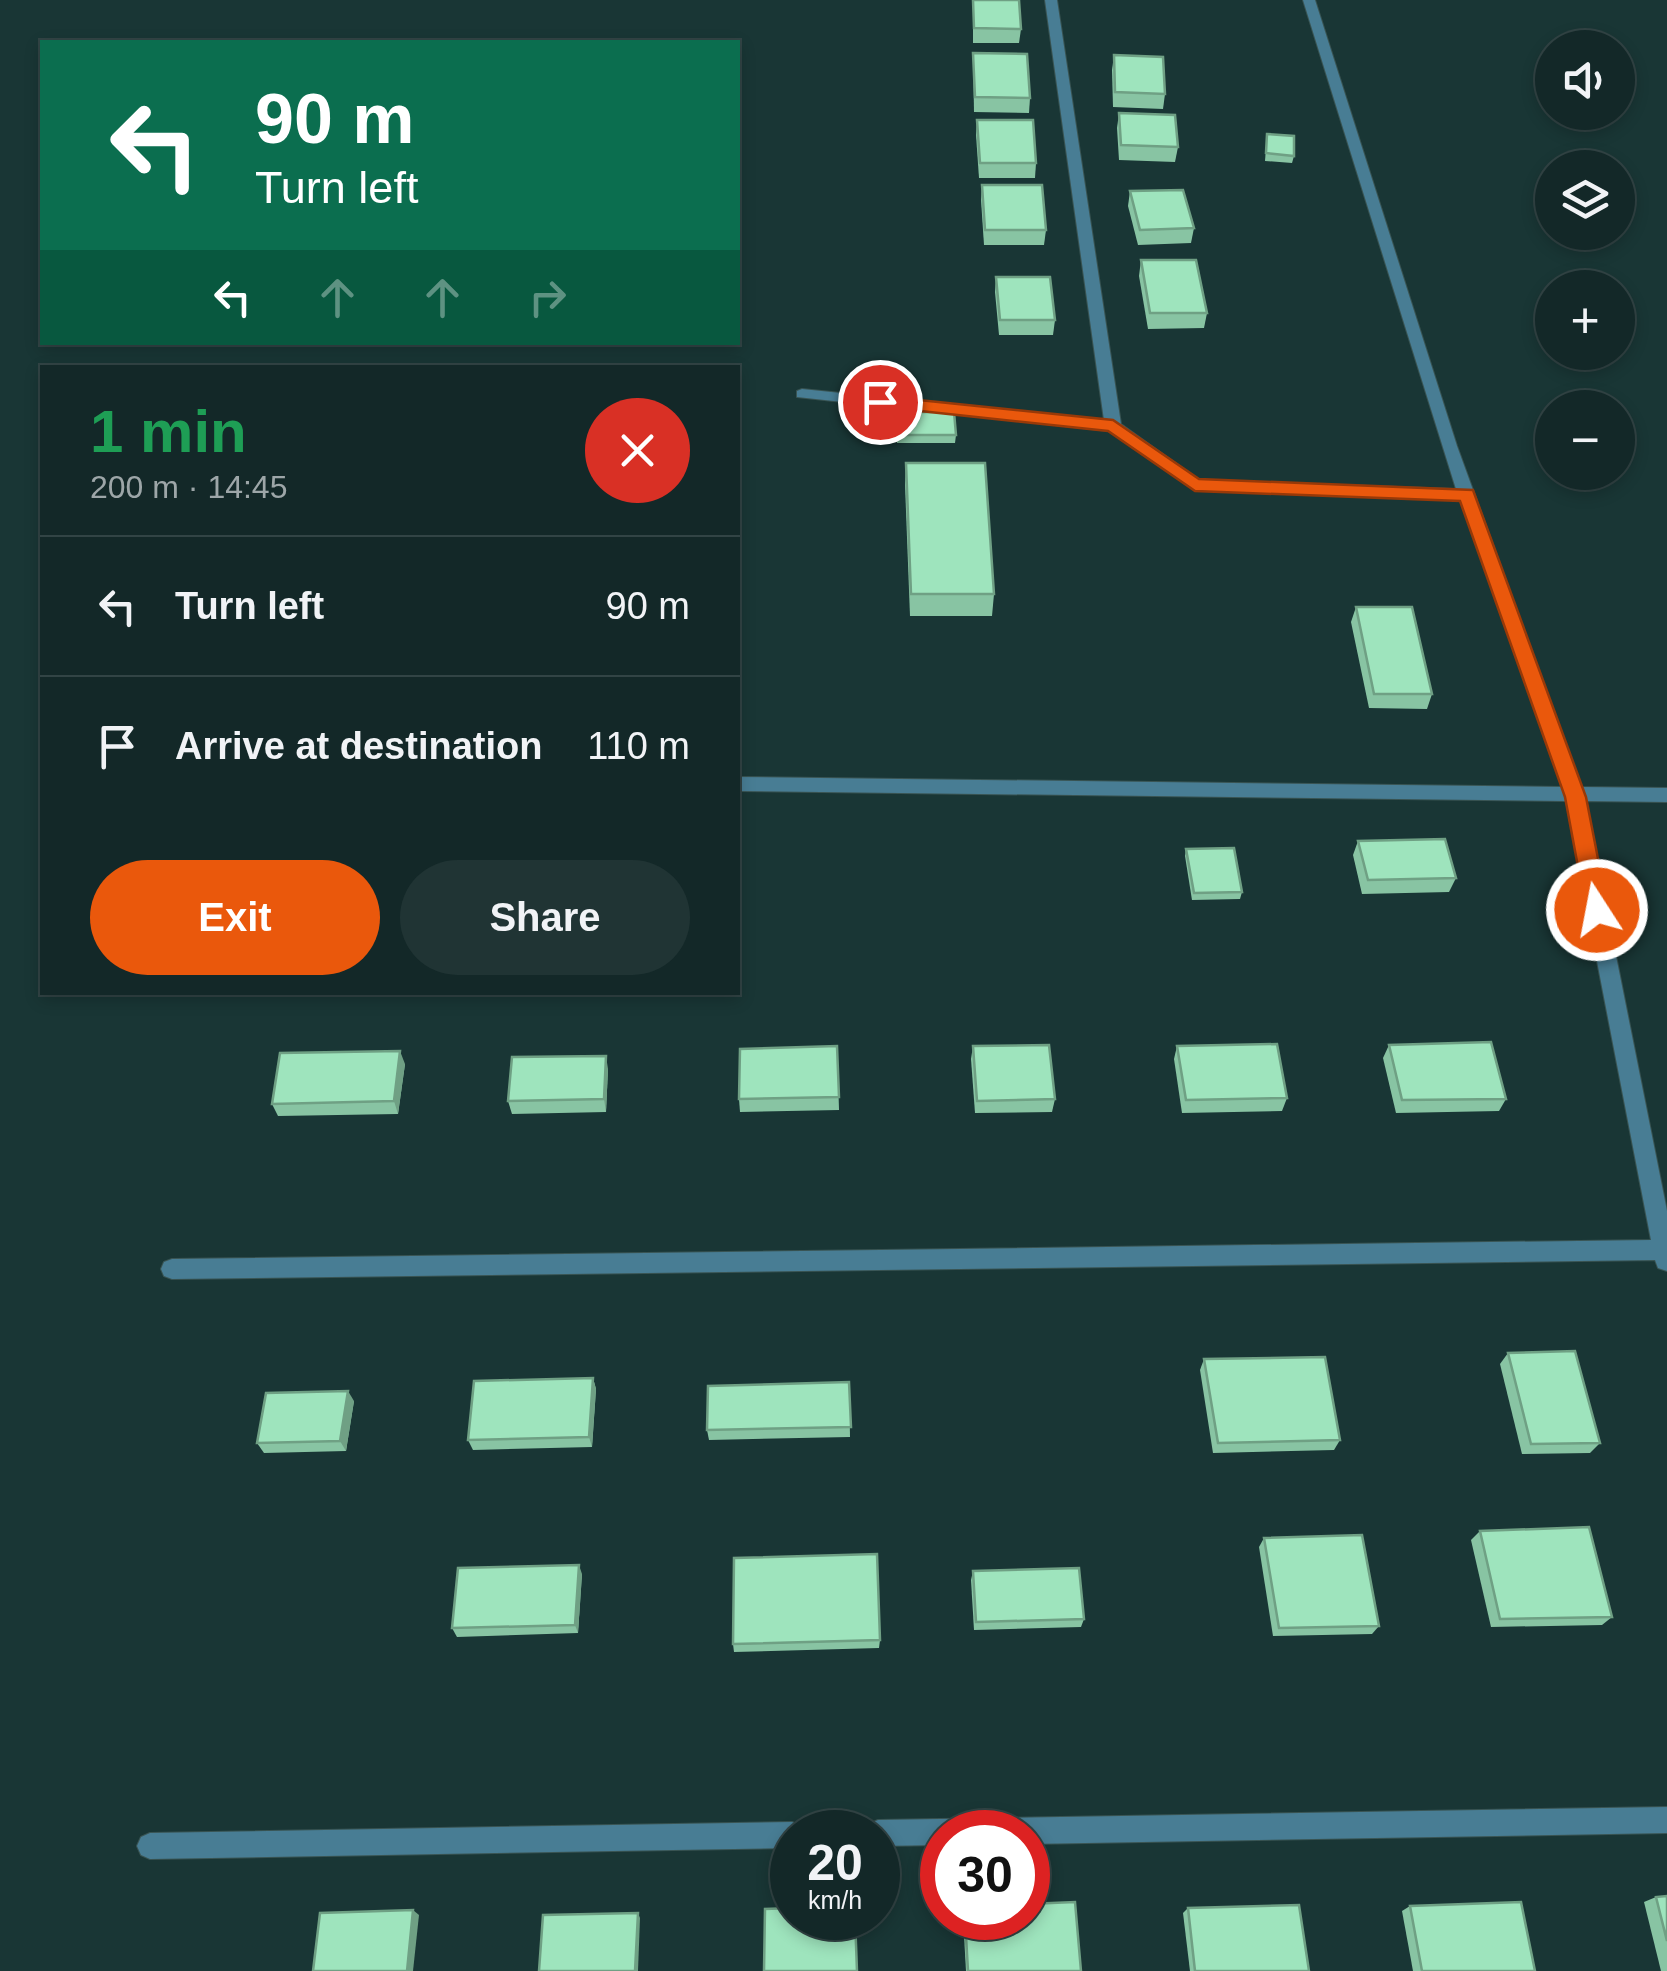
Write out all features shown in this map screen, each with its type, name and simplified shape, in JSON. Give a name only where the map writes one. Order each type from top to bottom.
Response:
[{"type":"street","points":[[1051,0],[1113,426]]},
{"type":"street","points":[[172,1269],[1666,1254],[1575,797],[1467,495],[1309,0]]},
{"type":"street","points":[[802,394],[1113,426],[1195,485],[1467,495]]},
{"type":"street","points":[[740,784],[1575,797],[1667,795]]},
{"type":"street","points":[[900,1834],[1667,1820]]},
{"type":"street","points":[[150,1846],[770,1835]]},
{"type":"building","points":[[973,0],[1019,0],[1021,29],[974,28]]},
{"type":"building","points":[[973,53],[1027,54],[1030,98],[975,97]]},
{"type":"building","points":[[1114,55],[1163,57],[1165,94],[1115,92]]},
{"type":"building","points":[[1119,113],[1175,115],[1178,147],[1121,145]]},
{"type":"building","points":[[977,120],[1033,120],[1036,163],[980,163]]},
{"type":"building","points":[[1267,134],[1294,136],[1294,156],[1266,153]]},
{"type":"building","points":[[982,185],[1042,185],[1046,230],[985,230]]},
{"type":"building","points":[[1183,190],[1194,228],[1140,230],[1130,191]]},
{"type":"building","points":[[1141,260],[1196,260],[1207,313],[1150,313]]},
{"type":"building","points":[[996,277],[1050,277],[1055,320],[1000,320]]},
{"type":"building","points":[[897,412],[954,412],[956,435],[898,435]]},
{"type":"building","points":[[906,463],[985,463],[994,594],[911,594]]},
{"type":"building","points":[[1356,607],[1412,607],[1432,694],[1374,694]]},
{"type":"building","points":[[1445,839],[1456,878],[1368,880],[1358,841]]},
{"type":"building","points":[[1234,848],[1242,892],[1194,893],[1186,849]]},
{"type":"building","points":[[1491,1042],[1506,1099],[1402,1100],[1389,1045]]},
{"type":"building","points":[[1277,1044],[1287,1098],[1186,1100],[1177,1046]]},
{"type":"building","points":[[1049,1045],[1055,1099],[977,1101],[973,1046]]},
{"type":"building","points":[[837,1046],[839,1097],[739,1099],[740,1049]]},
{"type":"building","points":[[400,1051],[394,1101],[272,1104],[280,1053]]},
{"type":"building","points":[[606,1056],[604,1099],[508,1101],[512,1057]]},
{"type":"building","points":[[1575,1351],[1600,1443],[1531,1444],[1508,1353]]},
{"type":"building","points":[[1325,1357],[1340,1440],[1218,1443],[1204,1359]]},
{"type":"building","points":[[593,1378],[589,1437],[468,1440],[474,1381]]},
{"type":"building","points":[[849,1382],[851,1427],[707,1430],[708,1386]]},
{"type":"building","points":[[348,1391],[340,1441],[257,1443],[266,1393]]},
{"type":"building","points":[[1589,1527],[1612,1617],[1500,1619],[1480,1531]]},
{"type":"building","points":[[1362,1535],[1379,1626],[1279,1628],[1264,1538]]},
{"type":"building","points":[[877,1554],[880,1640],[733,1644],[734,1558]]},
{"type":"building","points":[[579,1565],[575,1625],[452,1628],[458,1568]]},
{"type":"building","points":[[1079,1568],[1084,1619],[976,1622],[973,1571]]},
{"type":"building","points":[[1667,1896],[1667,1941],[1656,1897]]},
{"type":"building","points":[[1075,1902],[1081,1971],[968,1971],[966,1940],[1050,1940],[1050,1903]]},
{"type":"building","points":[[1521,1902],[1535,1971],[1422,1971],[1410,1906]]},
{"type":"building","points":[[1299,1905],[1309,1971],[1195,1971],[1188,1908]]},
{"type":"building","points":[[765,1909],[770,1909],[770,1940],[856,1940],[857,1971],[764,1971]]},
{"type":"building","points":[[413,1910],[407,1971],[313,1971],[320,1913]]},
{"type":"building","points":[[638,1913],[635,1971],[539,1971],[543,1915]]},
{"type":"route","points":[[880,402],[1113,426],[1195,485],[1467,495],[1575,797],[1597,910]]}]
